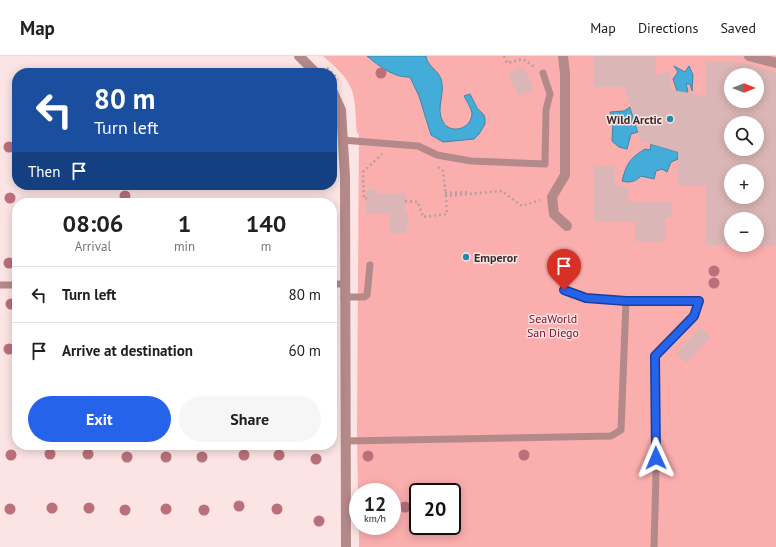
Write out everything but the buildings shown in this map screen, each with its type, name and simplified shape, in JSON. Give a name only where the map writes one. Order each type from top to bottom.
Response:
[{"type":"street","points":[[299,56],[311,68]]},
{"type":"street","points":[[563,56],[565,74],[565,176],[552,197],[554,214],[567,226]]},
{"type":"street","points":[[749,56],[776,63]]},
{"type":"street","points":[[337,101],[341,110],[345,176],[344,297],[346,547]]},
{"type":"lane","points":[[342,140],[418,146],[437,155],[471,161],[545,164],[546,110],[550,94],[543,73]]},
{"type":"lane","points":[[344,297],[364,297],[367,295],[370,265]]},
{"type":"lane","points":[[337,284],[344,284]]},
{"type":"lane","points":[[0,285],[12,285]]},
{"type":"lane","points":[[564,290],[586,298],[626,301],[699,301],[694,316],[655,356],[656,472],[654,547]]},
{"type":"lane","points":[[345,441],[611,436],[621,430],[626,301]]},
{"type":"path","points":[[504,56],[507,63],[523,59],[543,73]]},
{"type":"path","points":[[367,198],[364,199],[363,172],[385,152]]},
{"type":"path","points":[[405,201],[418,202],[423,217],[447,214],[443,171],[437,167]]},
{"type":"path","points":[[446,194],[502,191],[522,206],[552,197]]},
{"type":"green space","name":"SeaWorld San Diego","points":[[323,56],[776,56],[776,547],[359,547],[359,535],[401,535],[401,483],[358,483],[359,134],[357,133],[355,101],[352,89],[337,68]]},
{"type":"water","points":[[367,56],[426,56],[428,63],[438,73],[441,79],[442,90],[440,111],[443,122],[447,126],[456,129],[469,123],[472,113],[464,96],[470,94],[477,108],[484,115],[485,119],[485,124],[479,134],[474,139],[443,142],[431,135],[419,96],[410,77],[398,76]]},
{"type":"water","points":[[674,66],[685,72],[689,66],[693,75],[692,91],[690,84],[686,84],[688,91],[684,96],[678,94],[673,79],[678,72]]},
{"type":"water","points":[[630,107],[638,132],[631,134],[627,149],[619,147],[612,141],[613,122],[610,112],[624,111]]},
{"type":"water","points":[[651,144],[678,152],[678,159],[671,162],[667,172],[662,169],[656,171],[654,179],[641,176],[632,182],[622,181],[629,162],[645,149],[650,150]]},
{"type":"place","name":"Wild Arctic","points":[[670,119]]},
{"type":"place","name":"Emperor","points":[[466,257]]},
{"type":"route","points":[[564,290],[586,298],[626,301],[699,301],[694,316],[655,356],[656,458]]}]
